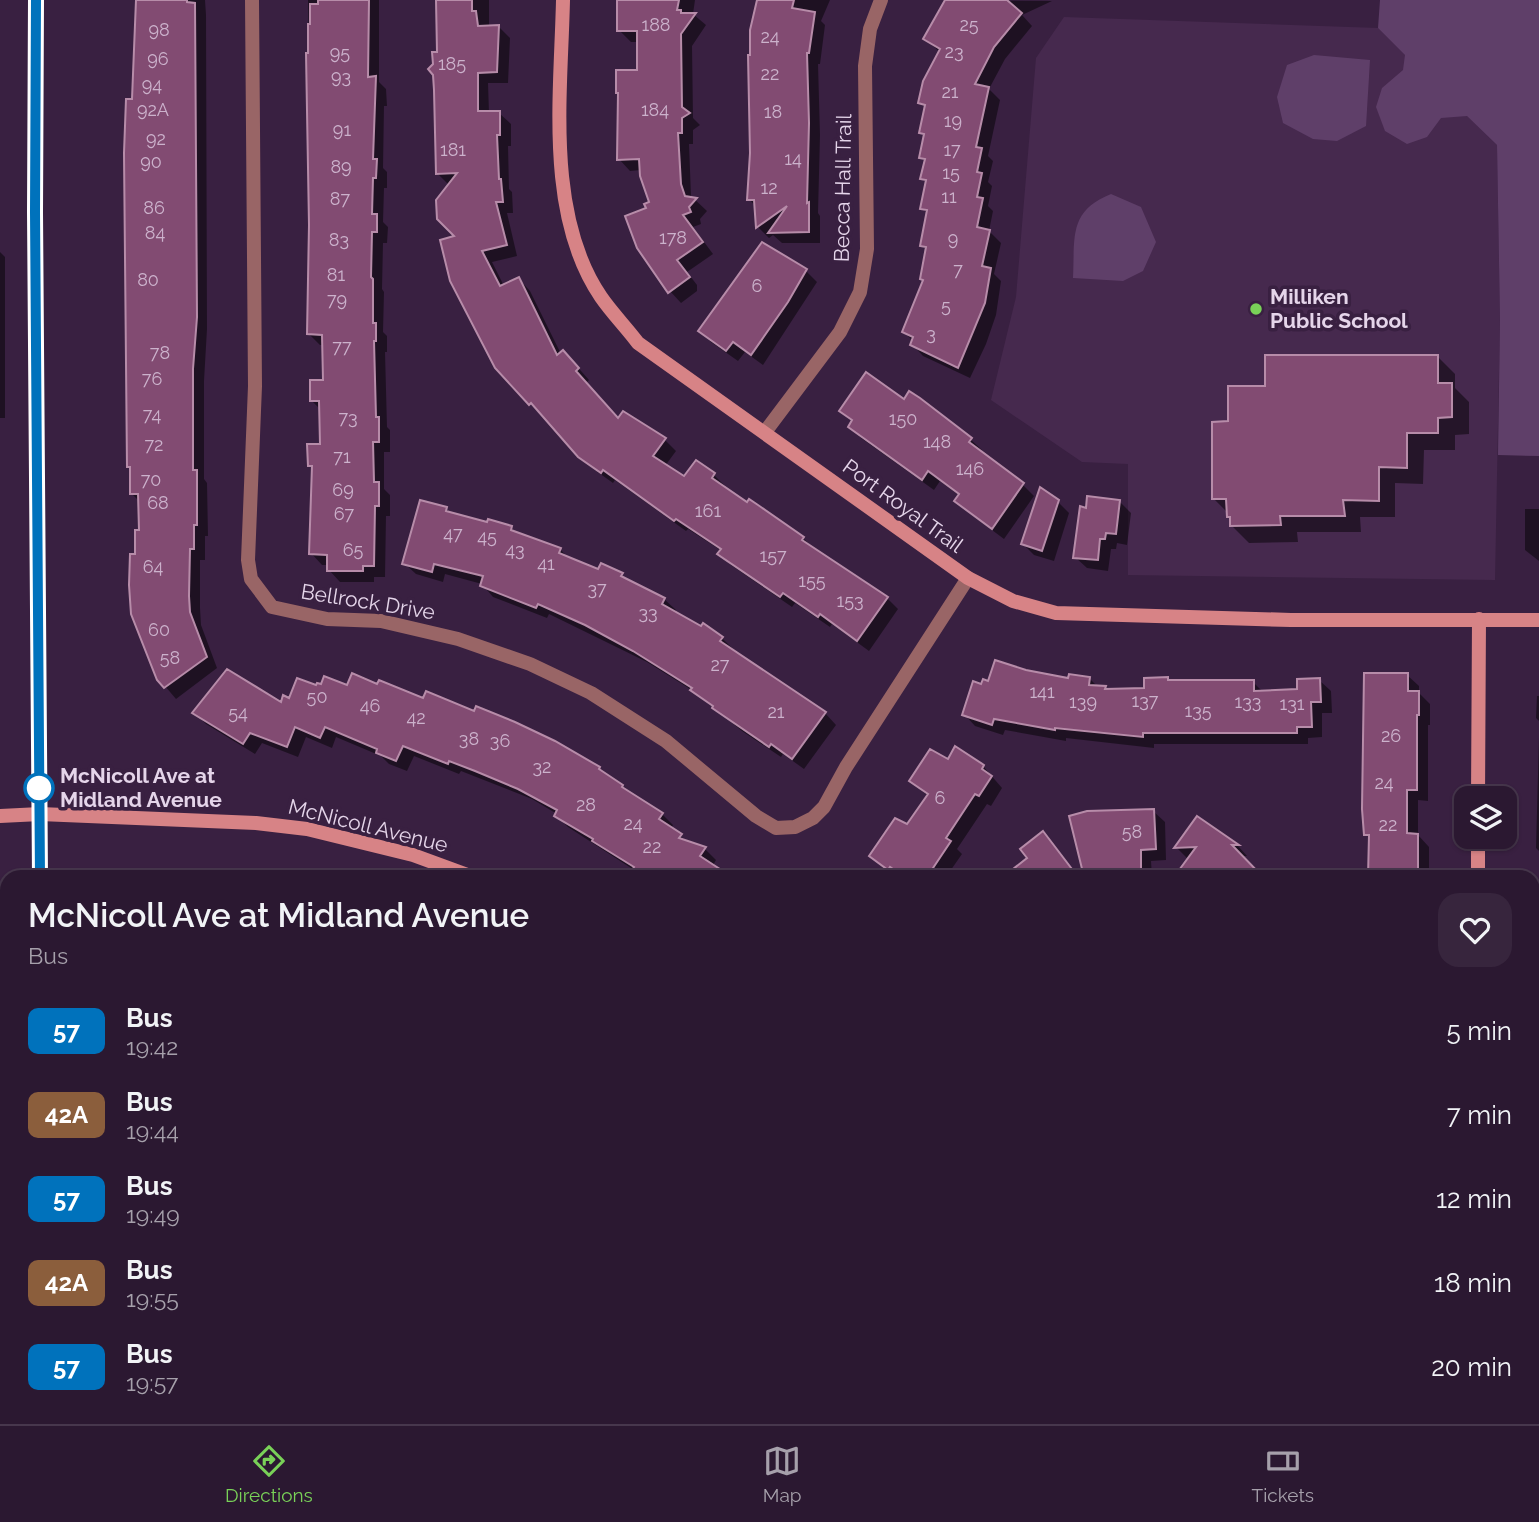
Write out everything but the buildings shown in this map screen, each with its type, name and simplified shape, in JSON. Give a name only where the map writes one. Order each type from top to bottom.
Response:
[{"type":"street","points":[[36,0],[40,870]]},
{"type":"street","name":"Bellrock Drive","points":[[252,0],[255,386],[248,560],[251,579],[272,607],[327,619],[381,621],[458,639],[530,664],[591,693],[666,741],[755,816],[776,828],[795,827],[813,818],[824,807],[846,767],[968,578]]},
{"type":"street","name":"Port Royal Trail","points":[[563,0],[560,162],[564,205],[586,270],[601,296],[638,343],[968,578],[1013,601],[1056,613],[1291,620],[1539,620]]},
{"type":"street","name":"Becca Hall Trail","points":[[765,432],[840,332],[860,292],[867,249],[865,66],[870,29],[881,0]]},
{"type":"street","points":[[1478,786],[1479,619]]},
{"type":"street","name":"McNicoll Avenue","points":[[0,816],[40,814],[256,823],[307,829],[413,855],[454,870]]},
{"type":"street","points":[[1478,849],[1478,870]]},
{"type":"shaded area","points":[[1380,0],[1539,0],[1539,456],[1498,455],[1500,320],[1497,145],[1467,116],[1441,118],[1427,137],[1407,144],[1385,131],[1376,107],[1382,88],[1403,70],[1405,55],[1378,28]]},
{"type":"shaded area","name":"Milliken Public School","points":[[1064,17],[1378,28],[1497,145],[1500,320],[1495,580],[1128,575],[1128,464],[1082,462],[991,400],[1016,297],[1036,58]]},
{"type":"shaded area","points":[[1314,55],[1370,60],[1366,126],[1337,141],[1313,139],[1283,123],[1277,97],[1287,65]]},
{"type":"shaded area","points":[[1111,194],[1141,207],[1156,242],[1143,271],[1123,281],[1073,278],[1075,238],[1081,218],[1097,201]]},
{"type":"bus line","name":"57","points":[[36,0],[40,870]]},
{"type":"place","name":"Milliken Public School","points":[[1256,309]]},
{"type":"place","name":"McNicoll Ave at Midland Avenue","points":[[39,788]]}]
